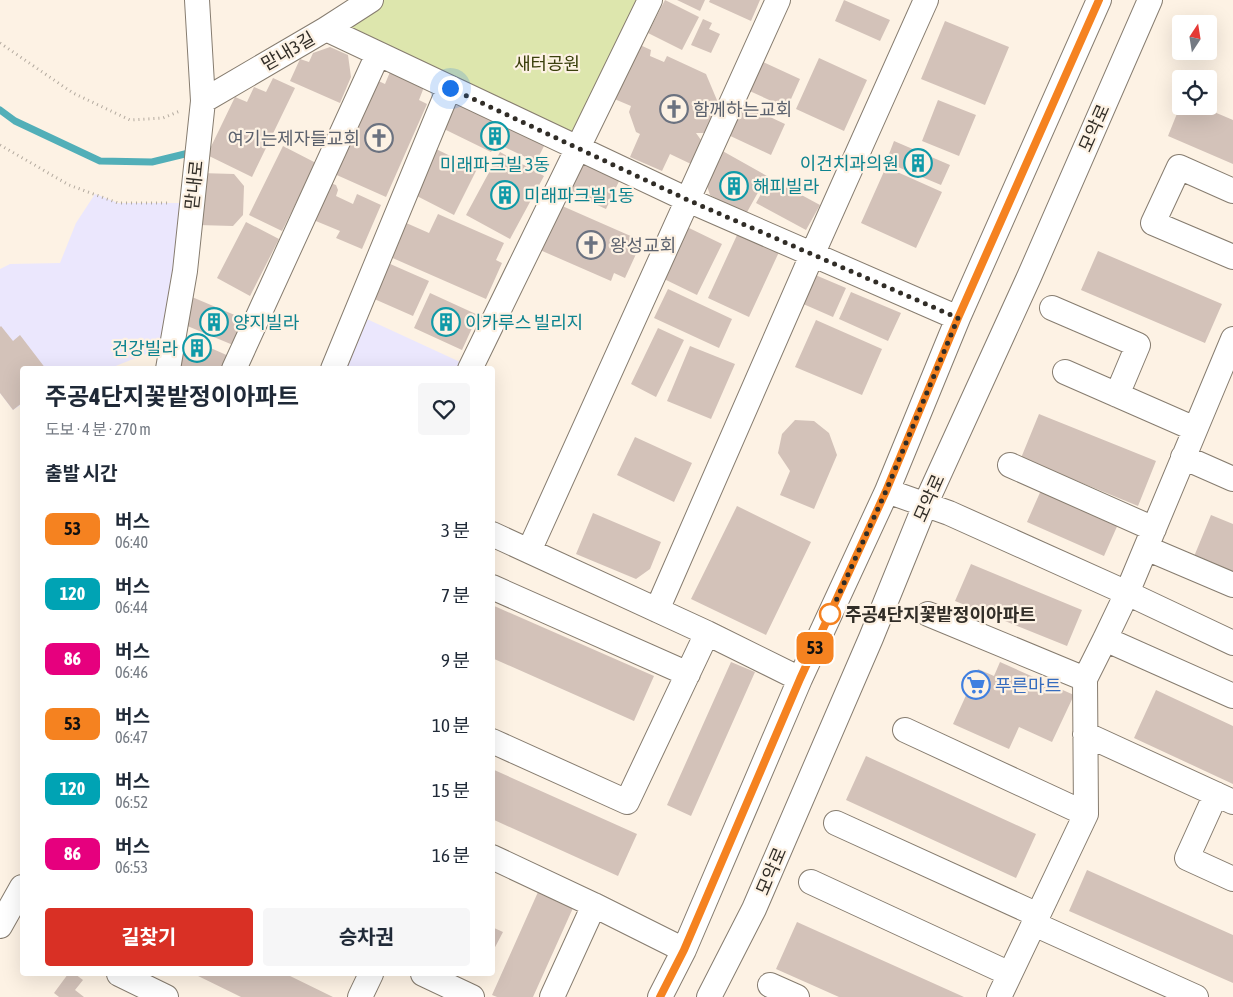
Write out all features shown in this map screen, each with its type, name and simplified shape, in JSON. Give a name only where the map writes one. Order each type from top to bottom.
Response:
[{"type":"street","name":"맏내로","points":[[169,366],[185,271],[203,101],[197,0]]},
{"type":"street","name":"맏내3길","points":[[203,101],[326,29],[371,0]]},
{"type":"street","points":[[471,366],[650,0]]},
{"type":"street","points":[[529,551],[778,0]]},
{"type":"street","points":[[657,610],[926,0]]},
{"type":"street","points":[[660,997],[684,950],[800,679],[886,491],[958,318],[1099,0]]},
{"type":"street","name":"모악로","points":[[709,997],[754,909],[871,638],[925,505],[1029,277],[1150,0]]},
{"type":"street","points":[[326,29],[688,200],[958,318]]},
{"type":"street","points":[[235,366],[378,54]]},
{"type":"street","points":[[334,366],[450,88]]},
{"type":"street","points":[[1232,254],[1153,223],[1179,167],[1233,191]]},
{"type":"street","points":[[1052,308],[1138,345],[1117,395]]},
{"type":"street","points":[[999,997],[1086,814],[1085,679],[1127,593],[1233,339]]},
{"type":"street","points":[[1065,372],[1195,429]]},
{"type":"street","points":[[1184,457],[1233,479]]},
{"type":"street","points":[[1010,465],[1150,538],[1233,585]]},
{"type":"street","points":[[886,491],[949,513],[1233,643]]},
{"type":"street","points":[[495,535],[707,633],[800,679]]},
{"type":"street","points":[[495,588],[688,674]]},
{"type":"street","points":[[928,614],[1085,679]]},
{"type":"street","points":[[495,741],[627,802],[707,633]]},
{"type":"street","points":[[1105,639],[1233,696]]},
{"type":"street","points":[[905,730],[1086,814]]},
{"type":"street","points":[[1085,734],[1224,798],[1187,858],[1233,879]]},
{"type":"street","points":[[836,823],[1196,997]]},
{"type":"street","points":[[495,858],[684,950]]},
{"type":"street","points":[[811,882],[1010,974]]},
{"type":"street","points":[[0,926],[20,891]]},
{"type":"street","points":[[552,997],[594,905]]},
{"type":"street","points":[[123,976],[166,997]]},
{"type":"street","points":[[360,997],[370,976]]},
{"type":"street","points":[[427,976],[472,997]]},
{"type":"street","points":[[770,985],[797,997]]},
{"type":"path","points":[[0,43],[74,93],[130,120],[163,118],[203,101]]},
{"type":"path","points":[[0,145],[69,185],[118,203],[192,203]]},
{"type":"shaded area","points":[[95,194],[118,203],[192,203],[169,362],[146,354],[116,366],[20,366],[20,405],[13,410],[0,393],[0,269],[10,264],[60,263],[76,223]]},
{"type":"shaded area","points":[[356,314],[469,366],[334,366]]},
{"type":"green space","name":"새터공원","points":[[371,0],[650,0],[578,148],[326,29]]},
{"type":"building","points":[[665,0],[699,17],[682,50],[648,33]]},
{"type":"building","points":[[677,0],[705,0],[700,11]]},
{"type":"building","points":[[710,0],[760,0],[751,21],[709,2]]},
{"type":"building","points":[[844,0],[890,20],[880,41],[835,21]]},
{"type":"building","points":[[703,19],[712,23],[709,29],[720,34],[711,53],[691,45]]},
{"type":"building","points":[[945,21],[1009,47],[985,105],[921,79]]},
{"type":"building","name":"함께하는교회","points":[[640,45],[651,50],[650,56],[664,62],[667,56],[706,74],[719,105],[708,133],[696,133],[701,140],[691,164],[670,154],[662,171],[630,157],[640,134],[636,132],[629,112],[631,106],[612,98],[627,65],[631,67]]},
{"type":"building","points":[[330,47],[348,55],[351,77],[340,103],[290,81],[300,59],[309,62],[313,53]]},
{"type":"building","points":[[819,58],[867,80],[844,131],[796,109]]},
{"type":"building","points":[[761,61],[800,79],[787,108],[743,88]]},
{"type":"building","name":"여기는제자들교회","points":[[390,72],[424,87],[419,100],[427,104],[386,197],[330,172],[372,78],[385,84]]},
{"type":"building","points":[[273,78],[295,88],[252,177],[207,155],[235,97],[247,102],[254,87],[266,92]]},
{"type":"building","name":"미래파크빌 3동","points":[[457,100],[546,142],[536,162],[496,143],[491,152],[444,129]]},
{"type":"building","points":[[938,100],[976,115],[959,156],[922,141]]},
{"type":"building","points":[[738,102],[785,124],[771,155],[724,133]]},
{"type":"building","points":[[1217,113],[1233,120],[1233,164],[1168,136],[1176,115],[1217,115]]},
{"type":"building","name":"이건치과의원","points":[[894,141],[950,165],[941,185],[886,162]]},
{"type":"building","points":[[283,146],[316,163],[282,231],[249,215]]},
{"type":"building","points":[[436,149],[477,169],[454,215],[413,194]]},
{"type":"building","name":"해피빌라","points":[[719,149],[767,176],[746,214],[710,195],[704,177]]},
{"type":"building","name":"미래파크빌 1동","points":[[500,152],[544,176],[510,239],[466,215]]},
{"type":"building","points":[[587,163],[620,179],[606,209],[567,191],[577,169]]},
{"type":"building","points":[[886,167],[942,192],[916,248],[861,223]]},
{"type":"building","points":[[200,173],[234,174],[244,186],[243,215],[233,226],[198,225]]},
{"type":"building","points":[[770,178],[820,205],[806,230],[756,203]]},
{"type":"building","points":[[330,183],[336,185],[338,190],[336,196],[353,204],[357,194],[381,205],[362,249],[336,238],[340,231],[311,219]]},
{"type":"building","name":"왕성교회","points":[[560,205],[642,241],[625,278],[614,273],[611,281],[540,250]]},
{"type":"building","points":[[438,214],[504,243],[496,260],[502,263],[486,299],[388,256],[404,222],[429,233]]},
{"type":"building","points":[[246,222],[279,239],[250,296],[217,278]]},
{"type":"building","points":[[687,227],[722,244],[697,295],[662,278]]},
{"type":"building","points":[[738,233],[779,252],[749,317],[708,298]]},
{"type":"building","points":[[1098,251],[1222,304],[1205,343],[1081,290]]},
{"type":"building","points":[[388,263],[429,281],[413,316],[372,298]]},
{"type":"building","points":[[813,274],[846,288],[833,317],[801,303]]},
{"type":"building","points":[[668,289],[732,319],[719,348],[654,318]]},
{"type":"building","points":[[851,292],[901,313],[888,341],[839,319]]},
{"type":"building","name":"이카루스 빌리지","points":[[430,293],[478,315],[462,350],[414,328]]},
{"type":"building","name":"양지빌라","points":[[192,297],[244,319],[233,345],[185,325]]},
{"type":"building","points":[[816,320],[882,349],[862,395],[795,367]]},
{"type":"building","points":[[0,327],[13,341],[20,335],[44,366],[20,366],[20,405],[13,410],[0,393]]},
{"type":"building","points":[[658,328],[684,340],[656,397],[631,384]]},
{"type":"building","name":"건강빌라","points":[[188,338],[231,357],[227,366],[176,366]]},
{"type":"building","points":[[690,346],[735,364],[711,419],[667,401]]},
{"type":"building","points":[[1039,414],[1156,461],[1138,506],[1021,458]]},
{"type":"building","points":[[795,420],[814,421],[829,433],[837,455],[814,509],[780,495],[790,471],[778,453],[782,434]]},
{"type":"building","points":[[635,437],[692,463],[674,502],[617,475]]},
{"type":"building","points":[[1042,488],[1119,522],[1104,556],[1027,522]]},
{"type":"building","points":[[737,506],[811,542],[766,635],[691,599]]},
{"type":"building","points":[[593,513],[661,542],[650,569],[636,579],[576,554]]},
{"type":"building","points":[[1211,515],[1233,524],[1233,576],[1193,559]]},
{"type":"building","points":[[971,564],[1082,610],[1067,646],[955,601]]},
{"type":"building","points":[[495,606],[654,676],[634,721],[495,659]]},
{"type":"building","points":[[731,662],[755,672],[691,816],[667,805]]},
{"type":"building","points":[[1000,662],[1074,695],[1052,742],[1019,727],[1009,749],[953,724],[978,669],[994,676]]},
{"type":"building","points":[[1156,690],[1233,726],[1233,784],[1134,738]]},
{"type":"building","points":[[866,756],[1036,834],[1016,878],[846,800]]},
{"type":"building","points":[[495,770],[637,834],[618,876],[495,820]]},
{"type":"building","points":[[1087,870],[1233,935],[1233,983],[1069,911]]},
{"type":"building","points":[[538,892],[573,908],[533,997],[497,997],[492,995]]},
{"type":"building","points":[[797,922],[964,997],[839,997],[776,969]]},
{"type":"building","points":[[495,928],[503,932],[495,947]]},
{"type":"building","points":[[67,976],[78,976],[83,980],[75,990],[84,997],[59,997],[54,993]]},
{"type":"building","points":[[198,976],[290,976],[333,997],[241,997]]},
{"type":"waterway","points":[[0,110],[15,121],[100,161],[152,162],[193,152]]},
{"type":"bus line","name":"53","points":[[660,997],[684,950],[800,679],[886,491],[958,318],[1099,0]]},
{"type":"place","name":"함께하는교회","points":[[674,109]]},
{"type":"place","name":"미래파크빌 3동","points":[[495,136]]},
{"type":"place","name":"여기는제자들교회","points":[[379,138]]},
{"type":"place","name":"이건치과의원","points":[[918,163]]},
{"type":"place","name":"해피빌라","points":[[734,186]]},
{"type":"place","name":"미래파크빌 1동","points":[[505,195]]},
{"type":"place","name":"왕성교회","points":[[591,245]]},
{"type":"place","name":"양지빌라","points":[[214,322]]},
{"type":"place","name":"이카루스 빌리지","points":[[446,322]]},
{"type":"place","name":"건강빌라","points":[[197,348]]},
{"type":"place","name":"주공4단지꽃밭정이아파트","points":[[830,614]]},
{"type":"place","name":"푸른마트","points":[[976,685]]},
{"type":"route","points":[[450,88],[688,200],[958,318],[886,491],[830,614]]}]
